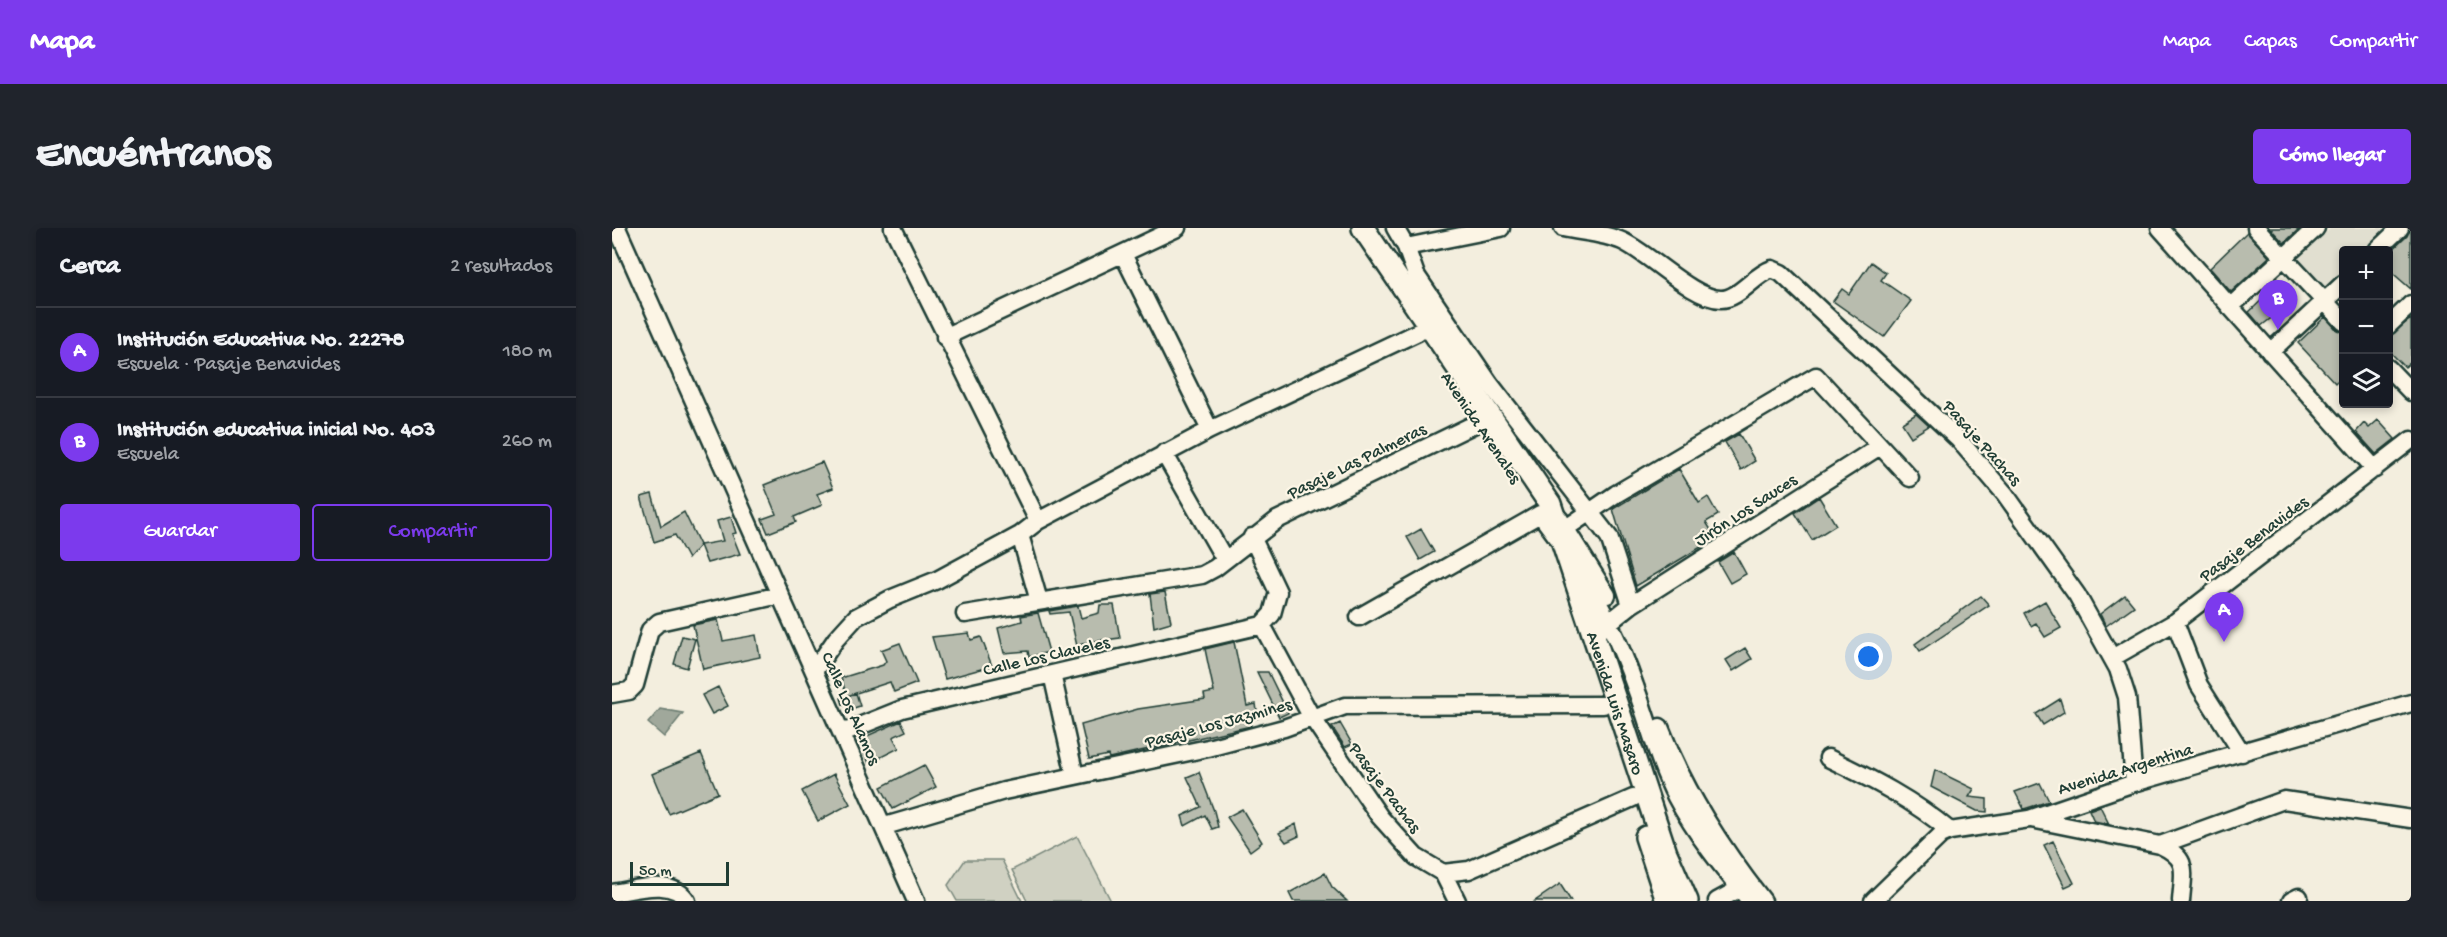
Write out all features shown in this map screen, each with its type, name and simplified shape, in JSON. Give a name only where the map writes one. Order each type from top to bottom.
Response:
[{"type":"main road","name":"Avenida Arenales","points":[[1348,228],[1479,422],[1545,509],[1563,576],[1601,630]]},
{"type":"main road","points":[[1363,228],[1545,509]]},
{"type":"main road","name":"Avenida Luis Masaro","points":[[1545,509],[1562,537],[1601,630],[1666,853],[1687,901]]},
{"type":"main road","name":"Avenida Luis Masaro","points":[[1601,630],[1603,705],[1667,901]]},
{"type":"street","name":"Calle Los Alamos","points":[[616,228],[750,531],[885,826],[916,901]]},
{"type":"street","points":[[893,228],[1038,521]]},
{"type":"street","points":[[945,337],[1177,228]]},
{"type":"street","points":[[1395,228],[1406,247],[1416,275],[1490,384],[1609,537],[1630,605]]},
{"type":"street","points":[[1406,247],[1501,228]]},
{"type":"street","name":"Pasaje Pachas","points":[[1563,228],[1620,240],[1644,252],[1680,280],[1710,297],[1722,299],[1731,297],[1761,272],[1772,269],[1781,273],[1959,440],[2005,494],[2077,595],[2112,658],[2127,697],[2134,783]]},
{"type":"street","points":[[2160,228],[2375,469]]},
{"type":"street","points":[[2256,228],[2339,318]]},
{"type":"street","points":[[2230,307],[2316,228]]},
{"type":"street","points":[[2381,246],[2400,228]]},
{"type":"street","points":[[1123,254],[1210,430]]},
{"type":"street","points":[[2271,352],[2339,287]]},
{"type":"street","points":[[2393,321],[2411,304]]},
{"type":"street","points":[[814,671],[836,639],[856,617],[890,599],[919,589],[1020,535],[1038,521],[1164,453],[1418,332]]},
{"type":"street","points":[[2393,373],[2411,392]]},
{"type":"street","points":[[1562,537],[1590,511],[1816,376],[1910,478]]},
{"type":"street","name":"Pasaje Las Palmeras","points":[[965,614],[1202,575],[1277,520],[1479,422]]},
{"type":"street","name":"Pasaje Benavides","points":[[2112,658],[2175,622],[2411,440]]},
{"type":"street","name":"Jirón Los Sauces","points":[[1601,630],[1630,605],[1881,446]]},
{"type":"street","points":[[1164,453],[1225,560]]},
{"type":"street","points":[[1359,617],[1545,509]]},
{"type":"street","points":[[1020,535],[1039,601]]},
{"type":"street","points":[[1252,537],[1278,592],[1272,614],[1262,625]]},
{"type":"street","points":[[612,694],[629,691],[635,685],[654,625],[780,595]]},
{"type":"street","points":[[2175,622],[2199,685],[2242,753]]},
{"type":"street","name":"Pasaje Pachas","points":[[1262,625],[1311,716],[1401,842],[1416,857],[1443,873]]},
{"type":"street","name":"Calle Los Claveles","points":[[842,733],[902,709],[1262,625]]},
{"type":"street","points":[[1601,630],[1676,796],[1695,829],[1746,891],[1763,901]]},
{"type":"street","points":[[1052,674],[1075,776]]},
{"type":"street","name":"Avenida Argentina","points":[[1873,901],[1941,835],[1950,831],[2028,819],[2134,783],[2411,703]]},
{"type":"street","name":"Pasaje Los Jazmines","points":[[885,826],[1004,791],[1208,748],[1284,728],[1311,716],[1345,706],[1603,705]]},
{"type":"street","points":[[1828,758],[1897,793],[1922,808],[1950,831]]},
{"type":"street","points":[[1457,901],[1443,873],[1469,870],[1633,798]]},
{"type":"street","points":[[2160,845],[2284,800],[2411,819]]},
{"type":"street","points":[[2028,819],[2160,845],[2174,852],[2184,865],[2181,901]]},
{"type":"street","points":[[612,893],[664,886],[684,895],[687,901]]},
{"type":"street","points":[[1717,901],[1746,891]]},
{"type":"shaded area","points":[[2331,228],[2382,228],[2388,234],[2374,246],[2339,246],[2339,280],[2322,296],[2292,265]]},
{"type":"shaded area","points":[[660,709],[683,713],[664,737],[648,723]]},
{"type":"shaded area","points":[[1077,836],[1111,901],[1027,901],[1012,870]]},
{"type":"shaded area","points":[[965,860],[1002,860],[1022,901],[957,901],[948,885]]},
{"type":"building","points":[[2270,228],[2300,228],[2284,243]]},
{"type":"building","points":[[2411,228],[2411,289],[2393,273],[2393,249],[2407,236]]},
{"type":"building","points":[[2247,232],[2269,257],[2231,292],[2210,268]]},
{"type":"building","points":[[1871,262],[1886,273],[1881,280],[1911,301],[1884,337],[1833,301],[1842,289],[1849,294]]},
{"type":"building","points":[[2268,294],[2283,309],[2261,326],[2249,312]]},
{"type":"building","points":[[2325,317],[2339,331],[2339,379],[2335,383],[2298,343]]},
{"type":"building","points":[[2411,319],[2411,362],[2405,367],[2393,355],[2393,332]]},
{"type":"building","points":[[1916,414],[1929,426],[1911,437],[1902,423]]},
{"type":"building","points":[[2378,420],[2395,439],[2376,454],[2356,432],[2364,423],[2369,428]]},
{"type":"building","points":[[1739,434],[1755,461],[1741,470],[1725,442]]},
{"type":"building","points":[[822,462],[833,488],[817,494],[822,505],[794,517],[796,522],[768,533],[762,519],[776,514],[764,485]]},
{"type":"building","points":[[1679,469],[1699,503],[1708,497],[1718,515],[1706,522],[1716,538],[1636,586],[1613,509]]},
{"type":"building","points":[[652,494],[661,526],[684,512],[700,545],[688,559],[675,535],[654,542],[641,497]]},
{"type":"building","points":[[1819,497],[1836,525],[1812,540],[1795,513]]},
{"type":"building","points":[[731,517],[736,533],[732,534],[740,554],[707,563],[700,545],[723,541],[717,521]]},
{"type":"building","points":[[1421,529],[1434,552],[1420,560],[1407,537]]},
{"type":"building","points":[[1734,552],[1746,574],[1730,583],[1718,562]]},
{"type":"building","points":[[1165,592],[1171,622],[1154,627],[1150,594]]},
{"type":"building","points":[[2125,595],[2134,606],[2106,626],[2100,614]]},
{"type":"building","points":[[1981,596],[1989,605],[1920,651],[1915,644]]},
{"type":"building","points":[[2045,601],[2061,628],[2045,637],[2036,623],[2031,626],[2024,613]]},
{"type":"building","points":[[1100,605],[1114,605],[1120,638],[1088,642],[1077,646],[1069,612],[1050,614],[1049,611],[1078,606],[1081,618],[1099,613]]},
{"type":"building","points":[[1038,613],[1049,652],[1029,657],[1028,651],[1004,653],[998,628],[1022,621],[1021,616]]},
{"type":"building","points":[[718,620],[723,641],[756,635],[760,657],[703,669],[693,625]]},
{"type":"building","points":[[969,633],[971,640],[981,637],[992,666],[945,679],[932,637]]},
{"type":"building","points":[[682,636],[695,639],[687,668],[674,664]]},
{"type":"building","points":[[1234,642],[1247,706],[1256,704],[1258,718],[1250,720],[1251,726],[1109,758],[1108,755],[1089,759],[1081,725],[1138,709],[1205,699],[1204,694],[1214,692],[1205,649]]},
{"type":"building","points":[[900,643],[917,683],[894,692],[890,682],[847,696],[841,678],[883,665],[886,661],[881,650]]},
{"type":"building","points":[[1745,648],[1752,659],[1733,671],[1726,660]]},
{"type":"building","points":[[1257,672],[1268,672],[1288,713],[1279,717]]},
{"type":"building","points":[[718,687],[728,706],[712,714],[702,695]]},
{"type":"building","points":[[856,693],[860,706],[854,708],[843,705],[841,698]]},
{"type":"building","points":[[2060,699],[2064,712],[2043,725],[2036,714]]},
{"type":"building","points":[[901,721],[906,731],[893,737],[899,748],[869,763],[858,740]]},
{"type":"building","points":[[1340,723],[1352,744],[1345,747],[1332,727]]},
{"type":"building","points":[[701,753],[718,793],[669,814],[652,774]]},
{"type":"building","points":[[924,765],[936,787],[893,809],[881,787]]},
{"type":"building","points":[[1935,770],[1974,789],[1969,797],[1987,799],[1987,812],[1977,811],[1931,787]]},
{"type":"building","points":[[1199,772],[1218,827],[1212,829],[1205,815],[1185,826],[1182,816],[1201,807],[1187,777]]},
{"type":"building","points":[[834,774],[850,804],[818,821],[802,791]]},
{"type":"building","points":[[2040,783],[2049,801],[2024,809],[2015,792]]},
{"type":"building","points":[[2100,806],[2109,824],[2094,821],[2089,810]]},
{"type":"building","points":[[1242,809],[1262,842],[1250,851],[1227,817]]},
{"type":"building","points":[[1296,824],[1299,836],[1286,842],[1279,833]]},
{"type":"building","points":[[2053,841],[2074,883],[2065,887],[2044,845]]},
{"type":"building","points":[[1325,873],[1332,887],[1347,901],[1293,901],[1289,893]]},
{"type":"building","points":[[1560,884],[1571,901],[1535,901]]},
{"type":"place","name":"Institución educativa inicial No. 403","points":[[2278,330]]},
{"type":"place","name":"Institución Educativa No. 22278","points":[[2224,642]]}]
